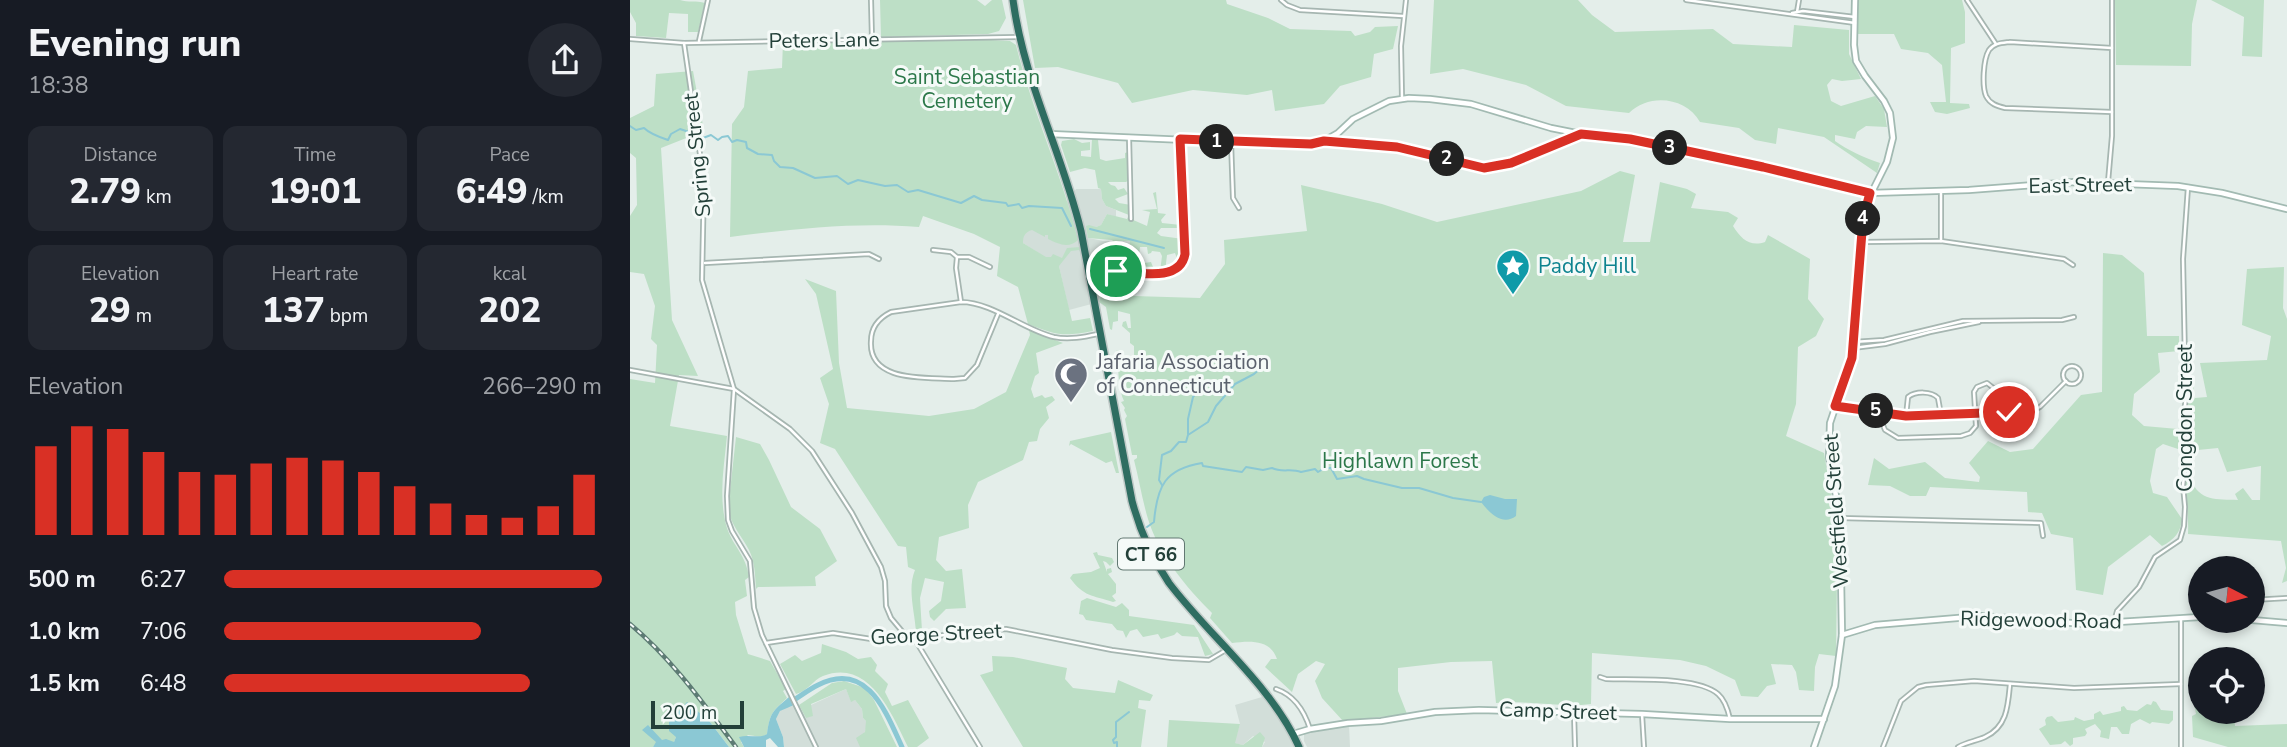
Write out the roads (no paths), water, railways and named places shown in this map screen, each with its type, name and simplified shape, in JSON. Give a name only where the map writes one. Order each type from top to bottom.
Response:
[{"type":"highway","name":"CT 66","points":[[1013,0],[1028,72],[1075,208],[1132,501],[1147,544],[1169,583],[1269,699],[1300,747]]},
{"type":"main road","name":"Westfield Street","points":[[1814,747],[1835,685],[1842,635],[1840,518],[1828,439],[1834,408],[1848,373],[1853,345],[1863,219],[1870,193],[1887,162],[1893,138],[1884,101],[1856,61],[1856,0]]},
{"type":"main road","name":"East Street","points":[[1402,99],[1471,104],[1552,128],[1630,139],[1870,193],[1941,191],[2059,182],[2108,183],[2188,187],[2287,209]]},
{"type":"main road","points":[[1049,134],[1311,144],[1338,134],[1368,111],[1402,99]]},
{"type":"main road","name":"Ridgewood Road","points":[[1842,635],[1875,625],[1981,616],[2064,624],[2188,618]]},
{"type":"main road","points":[[2265,621],[2287,623]]},
{"type":"main road","name":"Camp Street","points":[[1293,734],[1310,729],[1451,711],[1511,709],[1730,719],[1824,719]]},
{"type":"street","points":[[699,42],[708,0]]},
{"type":"street","points":[[871,0],[872,39]]},
{"type":"street","points":[[1280,0],[1300,10],[1404,16]]},
{"type":"street","points":[[1402,99],[1401,57],[1406,0]]},
{"type":"street","points":[[1686,0],[1855,20]]},
{"type":"street","points":[[1797,13],[1799,0]]},
{"type":"street","points":[[1967,0],[1996,44]]},
{"type":"street","points":[[2108,183],[2112,112],[2112,0]]},
{"type":"street","name":"Peters Lane","points":[[630,39],[684,43],[1019,37]]},
{"type":"street","points":[[2112,48],[2010,42],[1996,44],[1989,51],[1986,60],[1984,88],[1987,98],[1994,105],[2005,108],[2112,112]]},
{"type":"street","name":"Spring Street","points":[[684,43],[704,181],[704,288],[734,389]]},
{"type":"street","points":[[1324,141],[1404,148],[1484,168],[1511,163],[1581,134]]},
{"type":"street","points":[[1129,137],[1131,219]]},
{"type":"street","points":[[1089,270],[1167,273],[1182,265],[1185,254],[1180,139]]},
{"type":"street","points":[[1231,142],[1233,198],[1239,208]]},
{"type":"street","name":"Congdon Street","points":[[2114,622],[2117,611],[2139,587],[2155,557],[2180,540],[2184,531],[2183,485],[2186,458],[2183,420],[2187,390],[2183,244],[2188,187]]},
{"type":"street","points":[[1941,191],[1941,241]]},
{"type":"street","points":[[1861,242],[1941,241],[2064,259],[2073,265]]},
{"type":"street","points":[[933,250],[951,252],[957,257],[969,257],[990,267]]},
{"type":"street","points":[[704,263],[869,254],[879,259]]},
{"type":"street","points":[[957,257],[961,302]]},
{"type":"street","points":[[998,314],[977,365],[965,378],[900,375],[881,367],[873,358],[871,335],[882,317],[891,312],[961,302],[972,303],[1056,337],[1101,334]]},
{"type":"street","points":[[1853,345],[1885,342],[1963,321],[2062,320],[2074,317]]},
{"type":"street","points":[[2067,368],[2078,368],[2081,372],[2079,381],[2066,381],[2064,372],[2067,368]]},
{"type":"street","points":[[630,370],[734,389],[790,429],[812,451],[878,560],[883,575],[886,606],[891,618],[906,636],[914,638],[980,747]]},
{"type":"street","points":[[1834,408],[1906,416],[2027,412],[2040,407],[2066,381]]},
{"type":"street","points":[[1882,414],[1885,430],[1893,436],[1905,438],[1966,435],[1976,426],[1977,387],[1987,383],[2007,398],[2011,425],[2018,430],[2025,426],[2027,412]]},
{"type":"street","points":[[734,389],[728,520],[750,561],[756,617],[766,643],[816,747]]},
{"type":"street","points":[[1906,416],[1908,397],[1915,393],[1932,393],[1938,398],[1941,415]]},
{"type":"street","points":[[1840,518],[2041,523],[2043,536]]},
{"type":"street","points":[[2265,599],[2287,598]]},
{"type":"street","points":[[2180,618],[2181,747]]},
{"type":"street","name":"George Street","points":[[766,643],[833,634],[884,641],[1006,629],[1112,650],[1182,659],[1209,660],[1226,650]]},
{"type":"street","points":[[1600,677],[1698,684],[1717,693],[1730,719]]},
{"type":"street","points":[[1883,747],[1901,701],[1917,687],[1963,681],[2074,688],[2181,684]]},
{"type":"street","points":[[1958,747],[1983,738],[1999,727],[2005,718],[2010,684]]},
{"type":"street","points":[[1276,688],[1296,702],[1310,729]]},
{"type":"street","points":[[1574,713],[1575,747]]},
{"type":"street","points":[[1642,713],[1644,747]]},
{"type":"water","points":[[1490,495],[1517,499],[1516,516],[1506,520],[1493,514],[1481,502],[1484,497]]},
{"type":"water","points":[[789,697],[794,705],[780,711],[776,719],[784,747],[778,747],[770,738],[766,740],[766,747],[744,747],[739,737],[767,734],[773,712]]},
{"type":"water","points":[[687,702],[710,722],[729,747],[653,747],[656,742],[642,730],[648,725],[662,740],[674,742],[676,737],[669,731],[669,722]]},
{"type":"waterway","points":[[630,126],[636,130],[644,128],[668,140],[671,134],[680,129],[692,133]]},
{"type":"waterway","points":[[699,133],[703,138],[711,135],[718,140],[728,136],[732,142],[746,142],[747,148],[758,154],[772,155],[780,167],[793,168],[815,178],[837,176],[848,184],[858,180],[885,186],[897,185],[908,192],[918,190],[961,203],[974,196],[982,200],[1006,203],[1008,206],[1019,204],[1022,208],[1062,208],[1071,226]]},
{"type":"waterway","points":[[1090,229],[1164,248]]},
{"type":"waterway","points":[[1162,485],[1159,480],[1162,455],[1171,451],[1179,442],[1186,442],[1188,435],[1208,422],[1216,406],[1235,384],[1267,363]]},
{"type":"waterway","points":[[1188,434],[1193,397],[1206,382]]},
{"type":"waterway","points":[[1147,527],[1154,522],[1158,498],[1165,481],[1189,466],[1202,463],[1203,466],[1242,472],[1246,467],[1301,472],[1315,469],[1318,472],[1323,469]]},
{"type":"waterway","points":[[1326,468],[1331,468],[1337,479],[1357,476],[1402,488],[1419,488],[1453,498],[1481,502]]},
{"type":"waterway","points":[[789,703],[818,685],[835,679],[850,679],[862,684],[881,705],[902,747]]},
{"type":"waterway","points":[[1117,747],[1117,742],[1114,743],[1113,740],[1116,737],[1116,722],[1129,712]]},
{"type":"railway","points":[[630,624],[673,667],[736,747]]},
{"type":"place","name":"Paddy Hill","points":[[1513,296]]},
{"type":"place","name":"Jafaria Association of Connecticut","points":[[1071,404]]},
{"type":"park label","name":"Saint Sebastian Cemetery","points":[[967,89]]},
{"type":"park label","name":"Highlawn Forest","points":[[1400,461]]}]
